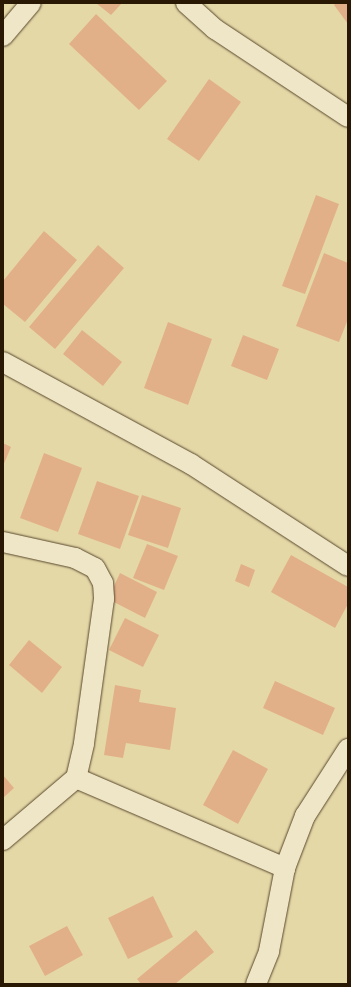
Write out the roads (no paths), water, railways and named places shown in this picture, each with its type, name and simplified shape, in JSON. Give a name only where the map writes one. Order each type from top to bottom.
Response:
[{"type":"street","points":[[3,36],[31,3]]},
{"type":"street","points":[[186,3],[215,28],[348,117]]},
{"type":"street","points":[[3,362],[191,464],[348,566]]},
{"type":"street","points":[[3,542],[75,558],[95,568],[103,583],[104,599],[84,744],[76,778],[3,840]]},
{"type":"street","points":[[256,984],[269,951],[285,868],[304,816],[348,749]]},
{"type":"street","points":[[76,778],[285,868]]}]
